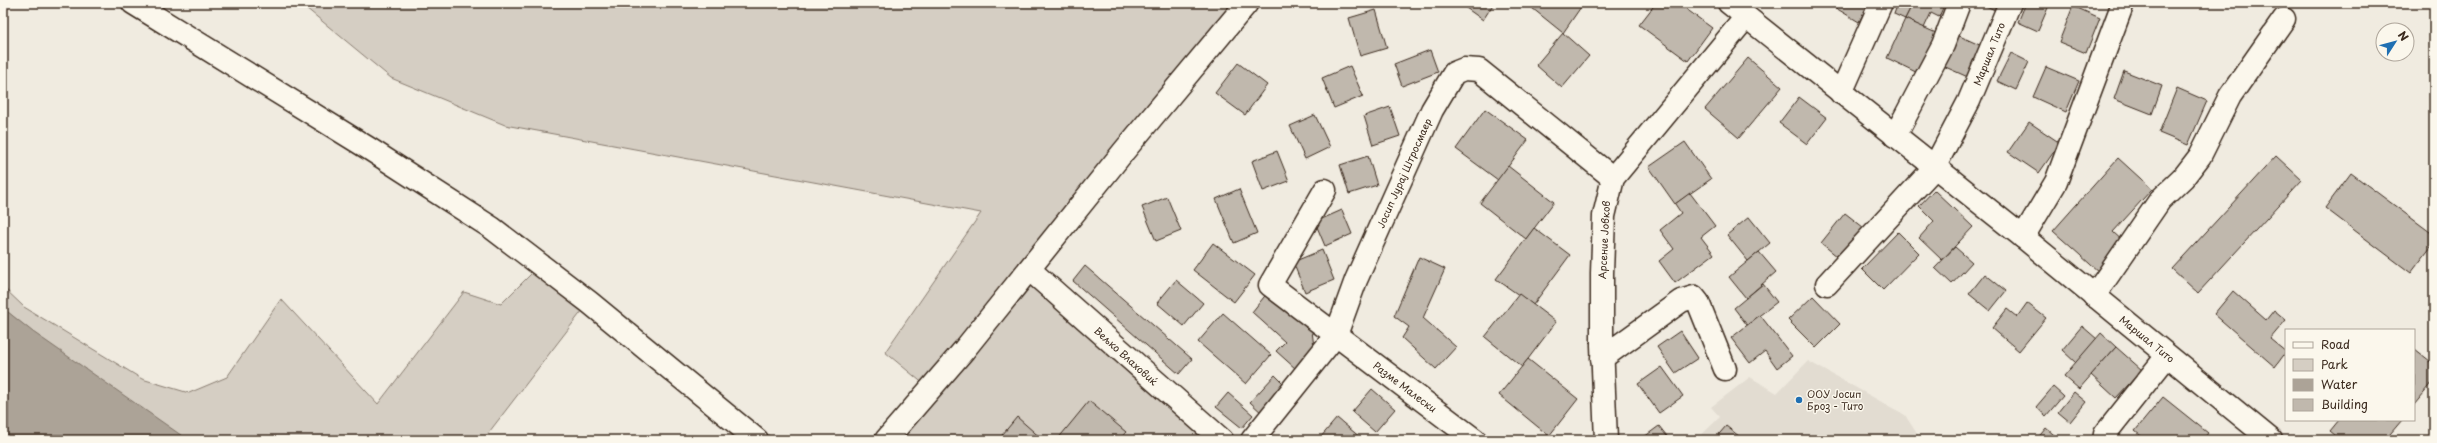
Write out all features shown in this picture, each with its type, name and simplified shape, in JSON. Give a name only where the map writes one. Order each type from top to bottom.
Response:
[{"type":"street","points":[[133,3],[368,148],[492,228],[590,302],[757,440]]},
{"type":"street","points":[[886,440],[936,384],[1030,270],[1124,150],[1247,3]]},
{"type":"street","name":"Маршал Тито","points":[[1728,3],[1934,168],[2023,237],[2271,440]]},
{"type":"street","points":[[1841,93],[1881,3]]},
{"type":"street","points":[[1895,136],[1943,45],[1959,3]]},
{"type":"street","name":"Маршал Тито","points":[[1827,284],[1934,168],[1969,101],[2010,3]]},
{"type":"street","points":[[2023,237],[2056,182],[2123,3]]},
{"type":"street","name":"Арсение Јовков","points":[[1606,440],[1602,358],[1604,216],[1613,178],[1746,17]]},
{"type":"street","points":[[2094,296],[2160,200],[2183,178],[2200,156],[2230,96],[2284,19]]},
{"type":"street","name":"Јосип Јурај Штросмаер","points":[[1252,440],[1336,335],[1356,280],[1432,110],[1454,73],[1464,68],[1479,70],[1613,178]]},
{"type":"street","name":"Разме Малески","points":[[1324,190],[1270,286],[1475,440]]},
{"type":"street","name":"Вељко Влаховиќ","points":[[1030,270],[1222,440]]},
{"type":"street","points":[[1602,358],[1682,301],[1694,297],[1698,302],[1725,369]]},
{"type":"street","points":[[2104,440],[2105,434],[2167,356]]},
{"type":"shaded area","name":"ООУ Јосип Броз - Тито","points":[[1808,361],[1905,415],[1921,440],[1696,440],[1720,417],[1711,407],[1750,377],[1777,393]]},
{"type":"green space","points":[[300,3],[1247,3],[1030,270],[1222,440],[886,440],[931,390],[885,352],[981,213],[505,125],[391,78]]},
{"type":"green space","points":[[541,264],[589,302],[483,440],[3,440],[33,333],[3,308],[3,287],[24,307],[142,379],[189,393],[227,377],[281,299],[378,404],[464,292],[501,304]]},
{"type":"water","points":[[3,308],[33,332],[188,440],[3,440]]},
{"type":"building","points":[[1459,3],[1494,3],[1483,20]]},
{"type":"building","points":[[1536,3],[1583,4],[1563,33],[1532,8]]},
{"type":"building","points":[[1656,3],[1678,3],[1712,28],[1688,61],[1639,25]]},
{"type":"building","points":[[1837,3],[1869,3],[1859,22],[1834,7]]},
{"type":"building","points":[[1898,3],[1913,3],[1905,19],[1894,14]]},
{"type":"building","points":[[1913,3],[1945,3],[1939,17],[1931,13],[1924,28],[1905,19]]},
{"type":"building","points":[[1979,3],[2007,3],[2002,13]]},
{"type":"building","points":[[2026,3],[2050,3],[2038,31],[2018,22]]},
{"type":"building","points":[[2073,6],[2100,18],[2086,53],[2059,42]]},
{"type":"building","points":[[1376,10],[1387,48],[1360,56],[1349,18]]},
{"type":"building","points":[[1905,19],[1936,33],[1928,51],[1924,76],[1887,58]]},
{"type":"building","points":[[1563,33],[1589,56],[1562,88],[1536,65]]},
{"type":"building","points":[[1955,34],[1984,47],[1970,78],[1941,65]]},
{"type":"building","points":[[1430,50],[1438,72],[1402,86],[1394,64]]},
{"type":"building","points":[[2011,53],[2029,62],[2016,90],[1997,81]]},
{"type":"building","points":[[1748,58],[1782,87],[1739,138],[1705,109]]},
{"type":"building","points":[[1238,63],[1267,85],[1245,115],[1215,93]]},
{"type":"building","points":[[1350,66],[1363,96],[1334,108],[1322,78]]},
{"type":"building","points":[[2046,67],[2079,81],[2066,112],[2033,97]]},
{"type":"building","points":[[2124,71],[2162,86],[2152,114],[2114,99]]},
{"type":"building","points":[[2177,88],[2207,101],[2188,145],[2159,133]]},
{"type":"building","points":[[1799,97],[1827,118],[1807,144],[1779,123]]},
{"type":"building","points":[[1390,107],[1400,136],[1373,145],[1364,116]]},
{"type":"building","points":[[1485,109],[1528,140],[1498,180],[1456,149]]},
{"type":"building","points":[[1315,115],[1330,147],[1305,159],[1290,126]]},
{"type":"building","points":[[2029,122],[2060,143],[2039,173],[2008,152]]},
{"type":"building","points":[[1685,142],[1711,179],[1675,204],[1649,167]]},
{"type":"building","points":[[1277,151],[1289,181],[1263,191],[1252,161]]},
{"type":"building","points":[[1368,156],[1377,185],[1349,194],[1340,165]]},
{"type":"building","points":[[2276,156],[2302,180],[2198,293],[2172,269]]},
{"type":"building","points":[[2118,158],[2152,189],[2113,232],[2125,243],[2099,272],[2053,231]]},
{"type":"building","points":[[1508,166],[1554,202],[1526,239],[1480,203]]},
{"type":"building","points":[[2351,173],[2434,235],[2434,243],[2411,273],[2325,208]]},
{"type":"building","points":[[1239,189],[1257,233],[1234,243],[1216,199]]},
{"type":"building","points":[[1934,190],[1973,227],[1942,260],[1919,238],[1934,221],[1919,206]]},
{"type":"building","points":[[1690,193],[1715,226],[1701,237],[1714,254],[1675,283],[1659,261],[1674,249],[1660,230],[1681,213],[1675,204]]},
{"type":"building","points":[[1167,197],[1181,231],[1156,241],[1142,207]]},
{"type":"building","points":[[1342,210],[1352,234],[1325,246],[1315,222]]},
{"type":"building","points":[[1845,213],[1868,231],[1844,262],[1821,243]]},
{"type":"building","points":[[1749,217],[1770,243],[1748,261],[1727,235]]},
{"type":"building","points":[[1534,228],[1570,255],[1533,305],[1496,279]]},
{"type":"building","points":[[1898,232],[1919,253],[1883,290],[1862,269]]},
{"type":"building","points":[[1213,243],[1255,275],[1234,302],[1193,270]]},
{"type":"building","points":[[1955,247],[1972,262],[1952,284],[1935,268]]},
{"type":"building","points":[[1322,250],[1334,280],[1305,292],[1293,262]]},
{"type":"building","points":[[1759,252],[1776,272],[1746,298],[1729,277]]},
{"type":"building","points":[[1419,257],[1445,269],[1423,318],[1456,347],[1436,369],[1402,338],[1409,327],[1394,316]]},
{"type":"building","points":[[1085,266],[1192,359],[1179,374],[1073,281]]},
{"type":"building","points":[[1985,274],[2006,291],[1990,311],[1969,294]]},
{"type":"building","points":[[1176,280],[1203,303],[1184,326],[1157,303]]},
{"type":"building","points":[[1763,284],[1777,302],[1747,325],[1734,308]]},
{"type":"building","points":[[2233,291],[2266,320],[2274,310],[2286,320],[2270,339],[2285,351],[2285,353],[2275,367],[2214,314]]},
{"type":"building","points":[[1268,292],[1312,331],[1314,347],[1296,369],[1276,351],[1285,342],[1252,312]]},
{"type":"building","points":[[1519,294],[1556,322],[1522,367],[1485,337]]},
{"type":"building","points":[[1813,296],[1840,324],[1816,348],[1788,320]]},
{"type":"building","points":[[2027,303],[2046,318],[2019,351],[1992,328],[2007,309],[2017,317]]},
{"type":"building","points":[[1223,313],[1271,355],[1246,384],[1198,342]]},
{"type":"building","points":[[1760,315],[1792,356],[1777,368],[1765,351],[1750,363],[1731,338]]},
{"type":"building","points":[[2082,326],[2097,339],[2076,363],[2062,350]]},
{"type":"building","points":[[1680,331],[1698,358],[1675,373],[1657,347]]},
{"type":"building","points":[[2101,333],[2116,347],[2079,389],[2064,376]]},
{"type":"building","points":[[2116,347],[2142,370],[2116,398],[2091,375]]},
{"type":"building","points":[[2415,350],[2434,365],[2434,381],[2415,404]]},
{"type":"building","points":[[1528,359],[1578,399],[1549,436],[1499,395]]},
{"type":"building","points":[[1662,367],[1683,396],[1659,413],[1638,384]]},
{"type":"building","points":[[1275,375],[1288,388],[1264,415],[1250,402]]},
{"type":"building","points":[[2053,387],[2063,396],[2046,416],[2036,407]]},
{"type":"building","points":[[1372,389],[1395,409],[1375,432],[1352,412]]},
{"type":"building","points":[[2074,392],[2086,402],[2070,422],[2058,412]]},
{"type":"building","points":[[1228,393],[1253,415],[1242,428],[1216,407]]},
{"type":"building","points":[[2163,397],[2208,433],[2203,440],[2146,440],[2135,431]]},
{"type":"building","points":[[1089,401],[1126,432],[1119,440],[1057,440]]},
{"type":"building","points":[[1017,417],[1043,440],[998,440]]},
{"type":"building","points":[[1337,418],[1361,438],[1359,440],[1323,440],[1320,438]]},
{"type":"building","points":[[2338,421],[2401,421],[2385,440],[2341,440],[2330,431]]},
{"type":"building","points":[[1659,426],[1670,440],[1640,440]]},
{"type":"building","points":[[1726,426],[1744,440],[1714,440]]},
{"type":"building","points":[[2046,428],[2060,440],[2036,440]]},
{"type":"place","name":"ООУ Јосип Броз - Тито","points":[[1799,400]]}]
